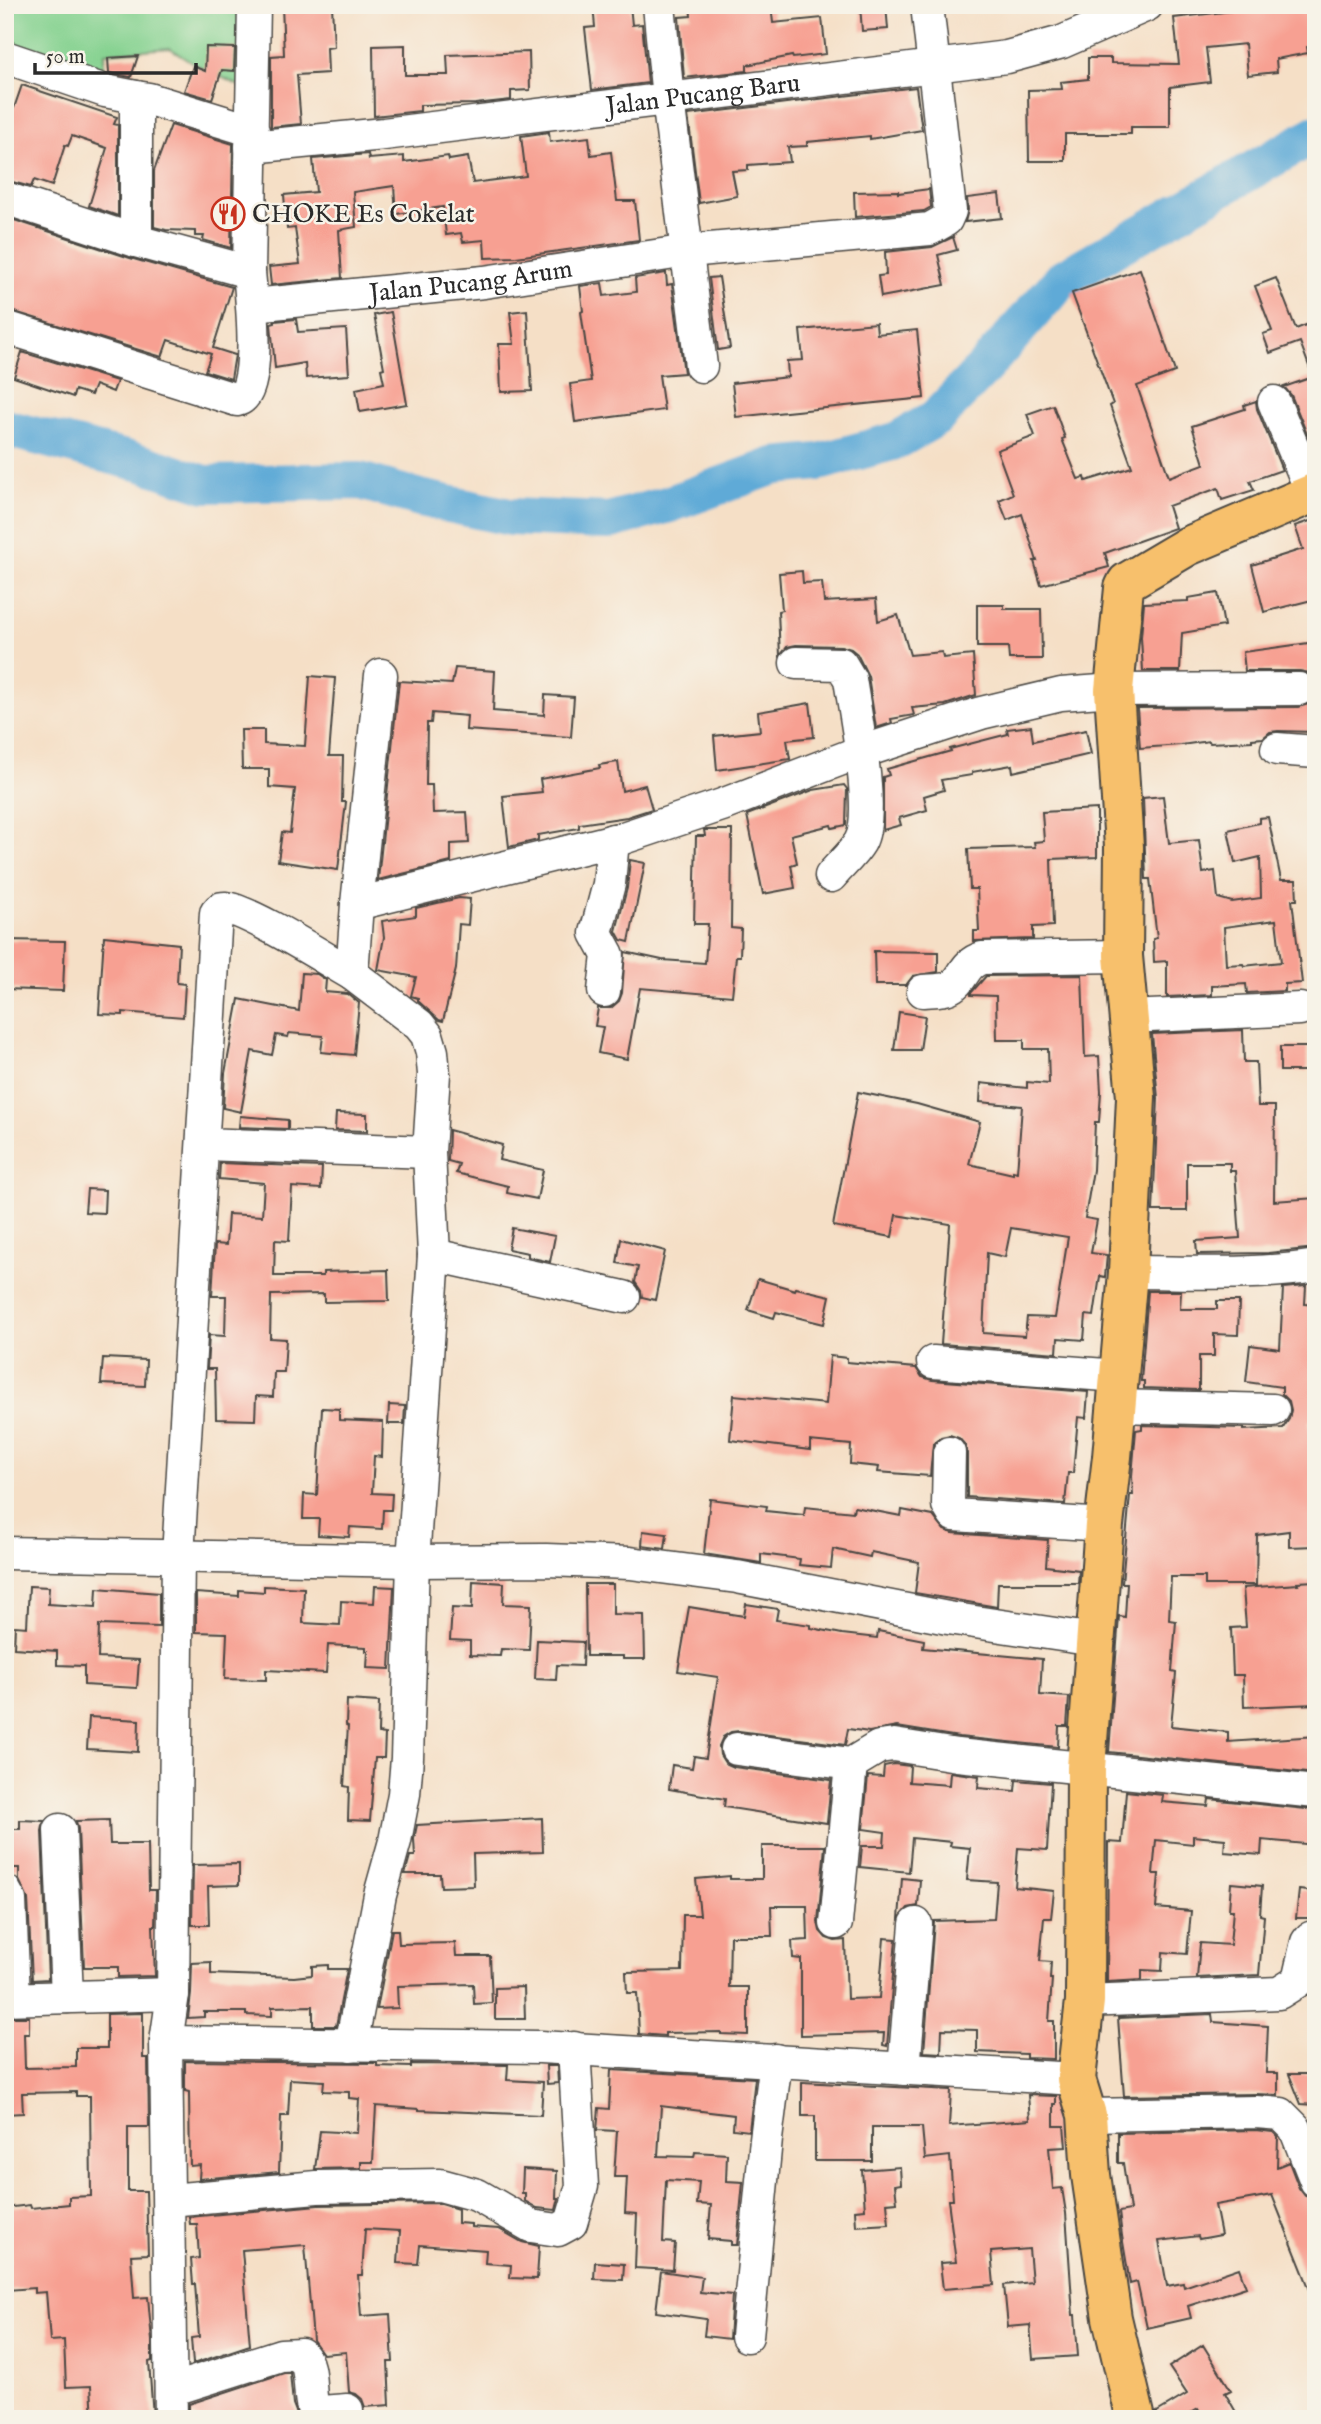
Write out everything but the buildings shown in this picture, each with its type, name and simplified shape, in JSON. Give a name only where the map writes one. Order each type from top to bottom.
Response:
[{"type":"main road","points":[[1136,2419],[1112,2318],[1091,2175],[1087,2115],[1076,2079],[1085,2001],[1086,1768],[1104,1525],[1128,1272],[1136,1097],[1123,956],[1124,847],[1114,690],[1124,588],[1127,582],[1188,546],[1314,492]]},
{"type":"street","points":[[5,327],[237,400],[246,395],[253,374],[253,305],[249,272],[254,5]]},
{"type":"street","points":[[659,5],[701,366]]},
{"type":"street","points":[[927,5],[933,68]]},
{"type":"street","name":"Jalan Pucang Baru","points":[[252,139],[668,99],[933,68],[1031,52],[1062,42],[1147,5]]},
{"type":"street","points":[[5,57],[105,91],[149,99],[252,139]]},
{"type":"street","name":"Jalan Pucang Arum","points":[[253,305],[484,282],[688,251],[930,229],[946,220],[950,211],[933,68]]},
{"type":"street","points":[[136,97],[136,241]]},
{"type":"street","points":[[5,198],[136,241],[249,272]]},
{"type":"street","points":[[1275,402],[1314,492]]},
{"type":"street","points":[[796,663],[841,664],[850,679],[865,793],[865,829],[860,842],[831,876]]},
{"type":"street","points":[[352,974],[381,675]]},
{"type":"street","points":[[357,904],[612,840],[722,805],[860,752],[1007,706],[1061,694],[1114,690],[1299,689]]},
{"type":"street","points":[[1278,749],[1316,752]]},
{"type":"street","points":[[604,991],[608,955],[596,933],[608,884],[612,840]]},
{"type":"street","points":[[347,2410],[321,2412],[313,2408],[307,2367],[301,2354],[281,2355],[171,2404],[166,2042],[173,1994],[178,1556],[216,913],[220,908],[254,919],[352,974],[419,1025],[427,1035],[432,1052],[434,1074],[429,1152],[434,1255],[413,1561],[407,1758],[404,1794],[395,1841],[380,1895],[351,2045]]},
{"type":"street","points":[[923,991],[949,988],[955,984],[964,969],[982,958],[1123,956]]},
{"type":"street","points":[[1128,1017],[1300,1009]]},
{"type":"street","points":[[203,1144],[429,1152]]},
{"type":"street","points":[[434,1255],[624,1297]]},
{"type":"street","points":[[1128,1272],[1231,1273],[1285,1271],[1316,1266]]},
{"type":"street","points":[[933,1362],[1118,1391],[1273,1410]]},
{"type":"street","points":[[949,1453],[948,1504],[954,1515],[1104,1525]]},
{"type":"street","points":[[5,1553],[413,1561],[546,1560],[676,1568],[737,1577],[948,1618],[1095,1640]]},
{"type":"street","points":[[737,1749],[851,1764],[879,1747],[890,1745],[1316,1792]]},
{"type":"street","points":[[836,1923],[851,1764]]},
{"type":"street","points":[[60,1830],[67,1997]]},
{"type":"street","points":[[5,1891],[10,1900],[9,1998],[173,1994]]},
{"type":"street","points":[[904,2069],[916,1924]]},
{"type":"street","points":[[1085,2001],[1279,1993],[1297,1981],[1307,1942],[1316,1936]]},
{"type":"street","points":[[166,2042],[573,2048],[1076,2079]]},
{"type":"street","points":[[169,2200],[317,2187],[440,2185],[477,2195],[531,2226],[558,2230],[570,2222],[582,2186],[573,2048]]},
{"type":"street","points":[[747,2336],[776,2060]]},
{"type":"street","points":[[1087,2115],[1256,2112],[1281,2114],[1296,2128],[1316,2181]]},
{"type":"green space","points":[[5,5],[249,5],[248,90],[198,66],[170,48],[105,53],[101,83],[5,51]]},
{"type":"waterway","points":[[5,428],[145,464],[205,484],[360,481],[420,498],[510,517],[608,521],[670,504],[774,466],[819,462],[896,441],[936,418],[1063,278],[1316,134]]},
{"type":"place","name":"CHOKE Es Cokelat","points":[[228,214]]}]
